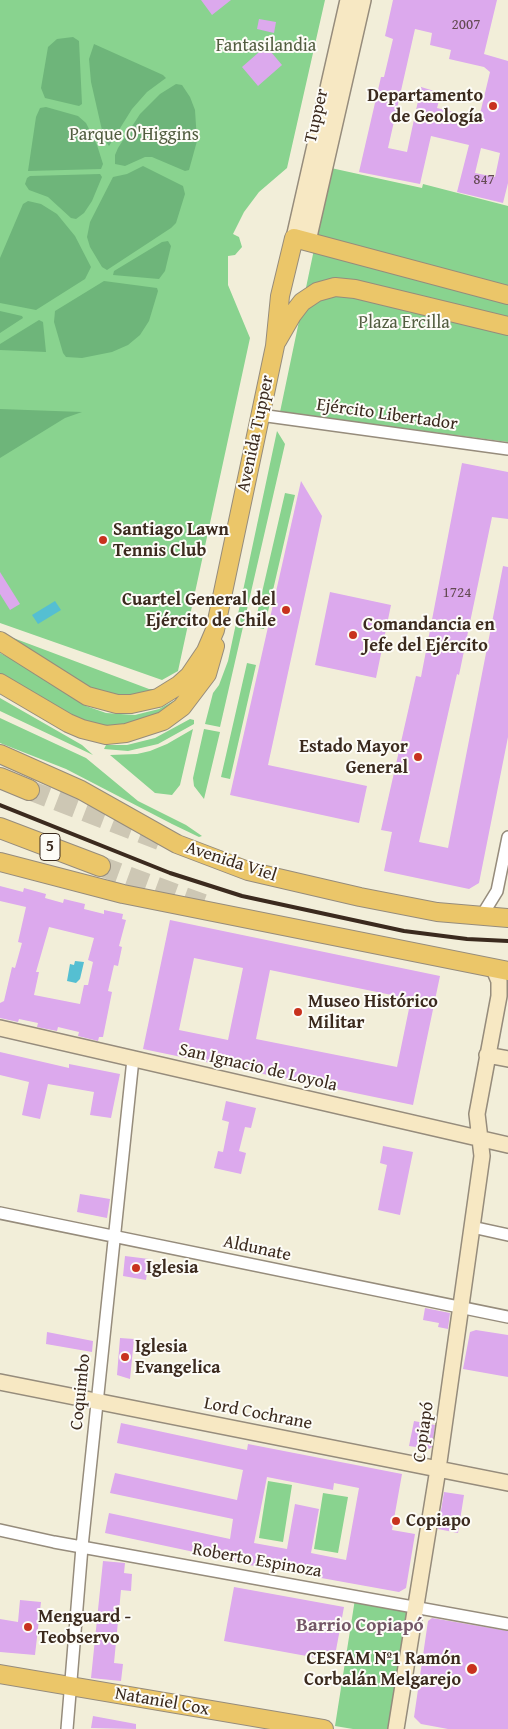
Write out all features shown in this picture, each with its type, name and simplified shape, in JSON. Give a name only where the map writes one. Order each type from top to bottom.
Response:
[{"type":"highway","points":[[0,778],[29,790]]},
{"type":"highway","name":"5","points":[[0,828],[100,866]]},
{"type":"main road","points":[[301,239],[508,295]]},
{"type":"main road","name":"Avenida Tupper","points":[[0,683],[82,729],[106,734],[139,731],[169,717],[182,707],[198,688],[213,658],[216,630],[275,346],[280,296],[301,239]]},
{"type":"main road","points":[[275,346],[292,314],[302,302],[317,292],[336,287],[355,289],[508,326]]},
{"type":"main road","name":"Avenida Tupper","points":[[0,641],[87,696],[117,704],[131,704],[158,698],[179,685],[198,664],[216,630]]},
{"type":"main road","name":"Avenida Viel","points":[[0,754],[81,790],[169,840],[222,862],[274,878],[436,912],[508,918]]},
{"type":"main road","points":[[0,862],[123,894],[501,970]]},
{"type":"main road","name":"Nataniel Cox","points":[[0,1674],[324,1729]]},
{"type":"street","name":"Tupper","points":[[301,239],[348,0]]},
{"type":"street","name":"Tupper","points":[[301,239],[362,0]]},
{"type":"street","name":"Ejército Libertador","points":[[260,415],[508,449]]},
{"type":"street","points":[[481,917],[497,891],[508,837]]},
{"type":"street","name":"Copiapó","points":[[396,1729],[438,1469],[482,1156],[482,1138],[477,1114],[501,970]]},
{"type":"street","name":"San Ignacio de Loyola","points":[[0,1028],[508,1145]]},
{"type":"street","points":[[488,1055],[508,1059]]},
{"type":"street","name":"Coquimbo","points":[[66,1729],[82,1548],[133,1059]]},
{"type":"street","name":"Aldunate","points":[[0,1213],[114,1238],[508,1317]]},
{"type":"street","points":[[472,1227],[508,1235]]},
{"type":"street","name":"Lord Cochrane","points":[[0,1382],[508,1483]]},
{"type":"street","name":"Roberto Espinoza","points":[[0,1530],[82,1548],[416,1606],[508,1624]]},
{"type":"green space","name":"Parque O'Higgins","points":[[0,0],[325,0],[287,168],[259,192],[244,212],[233,234],[239,237],[242,247],[235,255],[228,256],[228,285],[250,338],[178,671],[162,680],[0,623]]},
{"type":"green space","points":[[73,37],[79,41],[82,104],[79,106],[45,98],[41,88],[48,47],[57,39]]},
{"type":"green space","points":[[94,44],[166,78],[147,92],[132,109],[109,146],[104,139],[91,82],[89,59]]},
{"type":"green space","points":[[176,84],[182,85],[190,97],[195,110],[197,141],[189,170],[185,171],[152,157],[145,157],[125,166],[115,164],[115,155],[118,148],[140,114],[160,94]]},
{"type":"green space","points":[[46,107],[78,116],[86,123],[97,145],[103,164],[101,169],[28,171],[36,117],[40,108]]},
{"type":"green space","points":[[143,166],[183,186],[185,194],[176,223],[107,270],[102,267],[90,247],[87,237],[90,222],[113,177],[127,174]]},
{"type":"green space","name":"Plaza Ercilla","points":[[331,168],[422,188],[423,184],[508,206],[508,442],[280,412]]},
{"type":"green space","points":[[100,174],[102,177],[92,201],[84,213],[76,219],[71,218],[48,197],[29,190],[25,184],[30,176]]},
{"type":"green space","points":[[28,201],[41,204],[57,214],[75,236],[91,267],[85,279],[36,310],[0,303],[0,258],[23,204]]},
{"type":"green space","points":[[168,241],[171,246],[165,271],[159,279],[113,275],[114,271],[162,242]]},
{"type":"green space","points":[[104,281],[157,288],[158,291],[149,321],[140,335],[128,345],[112,352],[82,358],[66,357],[63,353],[54,322],[55,311]]},
{"type":"green space","points":[[0,311],[22,316],[23,318],[0,333]]},
{"type":"green space","points":[[39,320],[43,322],[46,352],[0,350],[0,344]]},
{"type":"green space","points":[[0,409],[82,412],[65,418],[0,458]]},
{"type":"green space","points":[[277,431],[285,444],[220,727],[205,724],[213,693],[219,685],[228,661]]},
{"type":"green space","points":[[285,493],[295,495],[264,629],[254,627]]},
{"type":"green space","points":[[0,633],[149,689],[157,689],[140,698],[102,694]]},
{"type":"green space","points":[[0,653],[22,664],[86,706],[106,713],[135,715],[159,709],[179,698],[170,712],[115,729],[79,720],[0,674]]},
{"type":"green space","points":[[247,663],[256,665],[230,779],[221,777]]},
{"type":"green space","points":[[0,698],[82,745],[93,755],[0,711]]},
{"type":"green space","points":[[0,718],[86,758],[138,801],[186,825],[202,836],[199,837],[172,824],[66,769],[0,743]]},
{"type":"green space","points":[[190,719],[194,720],[194,724],[158,744],[128,751],[104,749],[106,745],[127,745],[155,738]]},
{"type":"green space","points":[[193,729],[180,785],[172,795],[155,793],[110,755],[137,754],[150,751],[167,744]]},
{"type":"green space","points":[[204,729],[220,732],[204,799],[194,786],[193,778]]},
{"type":"green space","points":[[268,1481],[292,1485],[283,1542],[259,1538]]},
{"type":"green space","points":[[323,1493],[348,1497],[338,1553],[314,1549]]},
{"type":"green space","points":[[355,1599],[405,1610],[408,1616],[388,1729],[353,1729],[335,1726]]},
{"type":"water","points":[[55,601],[61,610],[38,624],[32,615]]},
{"type":"water","points":[[75,961],[84,962],[80,979],[76,983],[67,981],[70,964],[74,965]]},
{"type":"building","points":[[201,0],[231,0],[212,15]]},
{"type":"building","points":[[393,0],[497,0],[484,54],[508,61],[508,183],[503,203],[457,192],[469,145],[431,136],[420,184],[359,172],[381,77],[384,77],[393,39],[385,36]],"holes":[[[415,29],[432,33],[430,45],[451,50],[449,59],[484,67],[490,72],[479,118],[437,108],[441,93],[421,87],[407,152],[388,148]],[[481,148],[500,153],[495,177],[475,173]]]},
{"type":"building","points":[[259,19],[276,22],[274,33],[257,29]]},
{"type":"building","points":[[266,46],[282,65],[258,86],[242,67]]},
{"type":"building","points":[[462,463],[508,472],[508,519],[492,517],[459,675],[457,674],[419,842],[448,848],[503,566],[508,567],[508,737],[479,883],[469,889],[384,871],[392,832],[381,830],[416,676],[421,677]]},
{"type":"building","name":"Cuartel General del Ejército de Chile","points":[[301,481],[322,516],[268,765],[367,786],[359,823],[230,795]]},
{"type":"building","points":[[0,572],[20,604],[10,610],[0,594]]},
{"type":"building","name":"Comandancia en Jefe del Ejército","points":[[330,592],[391,605],[376,678],[315,665]]},
{"type":"building","points":[[0,886],[23,892],[24,888],[46,894],[45,898],[63,903],[64,899],[85,904],[84,909],[104,914],[104,910],[123,914],[122,919],[126,920],[119,946],[122,947],[118,966],[114,965],[108,991],[112,992],[103,1037],[99,1037],[98,1041],[78,1036],[79,1032],[58,1027],[57,1031],[37,1027],[38,1023],[19,1019],[18,1022],[0,1018],[0,1003],[4,1001],[12,967],[15,968],[22,943],[18,942],[26,907],[0,901]],"holes":[[[49,927],[94,938],[88,960],[93,962],[88,985],[84,985],[80,1004],[34,995],[39,972],[36,972]]]},
{"type":"building","points":[[170,920],[440,976],[413,1105],[143,1049]],"holes":[[[194,958],[243,968],[228,1040],[179,1030]],[[270,970],[411,999],[397,1067],[256,1039]]]},
{"type":"building","points":[[0,1052],[69,1068],[69,1064],[120,1074],[111,1118],[90,1115],[94,1092],[48,1084],[40,1119],[22,1115],[29,1082],[0,1075]]},
{"type":"building","points":[[226,1101],[256,1108],[251,1128],[245,1127],[239,1151],[246,1153],[241,1174],[214,1168],[218,1151],[223,1152],[229,1122],[222,1120]]},
{"type":"building","points":[[383,1146],[413,1152],[400,1215],[378,1210],[387,1165],[380,1163]]},
{"type":"building","points":[[80,1194],[110,1199],[107,1218],[77,1212]]},
{"type":"building","name":"Iglesia","points":[[125,1256],[149,1259],[146,1280],[123,1276]]},
{"type":"building","points":[[425,1308],[450,1313],[448,1329],[438,1327],[439,1323],[423,1320]]},
{"type":"building","points":[[476,1330],[508,1335],[508,1377],[463,1369],[470,1332]]},
{"type":"building","points":[[47,1332],[93,1341],[92,1352],[46,1344]]},
{"type":"building","name":"Iglesia Evangelica","points":[[120,1338],[134,1339],[130,1379],[117,1375]]},
{"type":"building","points":[[414,1421],[435,1425],[432,1447],[429,1449],[409,1446]]},
{"type":"building","points":[[121,1423],[247,1450],[248,1444],[402,1474],[392,1530],[415,1534],[406,1588],[399,1592],[227,1561],[227,1559],[105,1533],[109,1513],[230,1539],[233,1519],[110,1493],[115,1473],[237,1500],[243,1470],[117,1443]],"holes":[[[267,1477],[333,1490],[334,1483],[359,1488],[346,1560],[311,1553],[319,1509],[295,1504],[287,1549],[254,1543]]]},
{"type":"building","points":[[444,1492],[464,1495],[458,1533],[438,1529]]},
{"type":"building","points":[[103,1561],[125,1563],[124,1573],[132,1574],[131,1591],[121,1590],[114,1663],[123,1664],[121,1681],[91,1678]]},
{"type":"building","points":[[234,1587],[344,1607],[334,1661],[224,1641]]},
{"type":"building","name":"Menguard - Teobservo","points":[[20,1600],[41,1602],[35,1655],[0,1652],[0,1619],[18,1622]]},
{"type":"building","name":"CESFAM Nº1 Ramón Corbalán Melgarejo","points":[[432,1618],[508,1631],[508,1729],[448,1729],[421,1724],[414,1717],[428,1621]]},
{"type":"building","points":[[93,1716],[136,1724],[136,1729],[91,1728]]},
{"type":"tunnel","points":[[29,790],[162,841]]},
{"type":"tunnel","points":[[100,866],[206,905]]},
{"type":"railway","points":[[0,805],[170,873],[242,896],[404,931],[467,939],[508,941]]},
{"type":"place","name":"Departamento de Geología","points":[[493,106]]},
{"type":"place","name":"Santiago Lawn Tennis Club","points":[[103,540]]},
{"type":"place","name":"Cuartel General del Ejército de Chile","points":[[286,610]]},
{"type":"place","name":"Comandancia en Jefe del Ejército","points":[[353,635]]},
{"type":"place","name":"Estado Mayor General","points":[[418,757]]},
{"type":"place","name":"Museo Histórico Militar","points":[[298,1012]]},
{"type":"place","name":"Iglesia","points":[[136,1268]]},
{"type":"place","name":"Iglesia Evangelica","points":[[125,1357]]},
{"type":"place","name":"Copiapo","points":[[396,1521]]},
{"type":"place","name":"Menguard - Teobservo","points":[[28,1627]]},
{"type":"place","name":"CESFAM Nº1 Ramón Corbalán Melgarejo","points":[[472,1669]]},
{"type":"district","name":"Barrio Copiapó","points":[[360,1626]]},
{"type":"park label","name":"Fantasilandia","points":[[266,46]]}]
